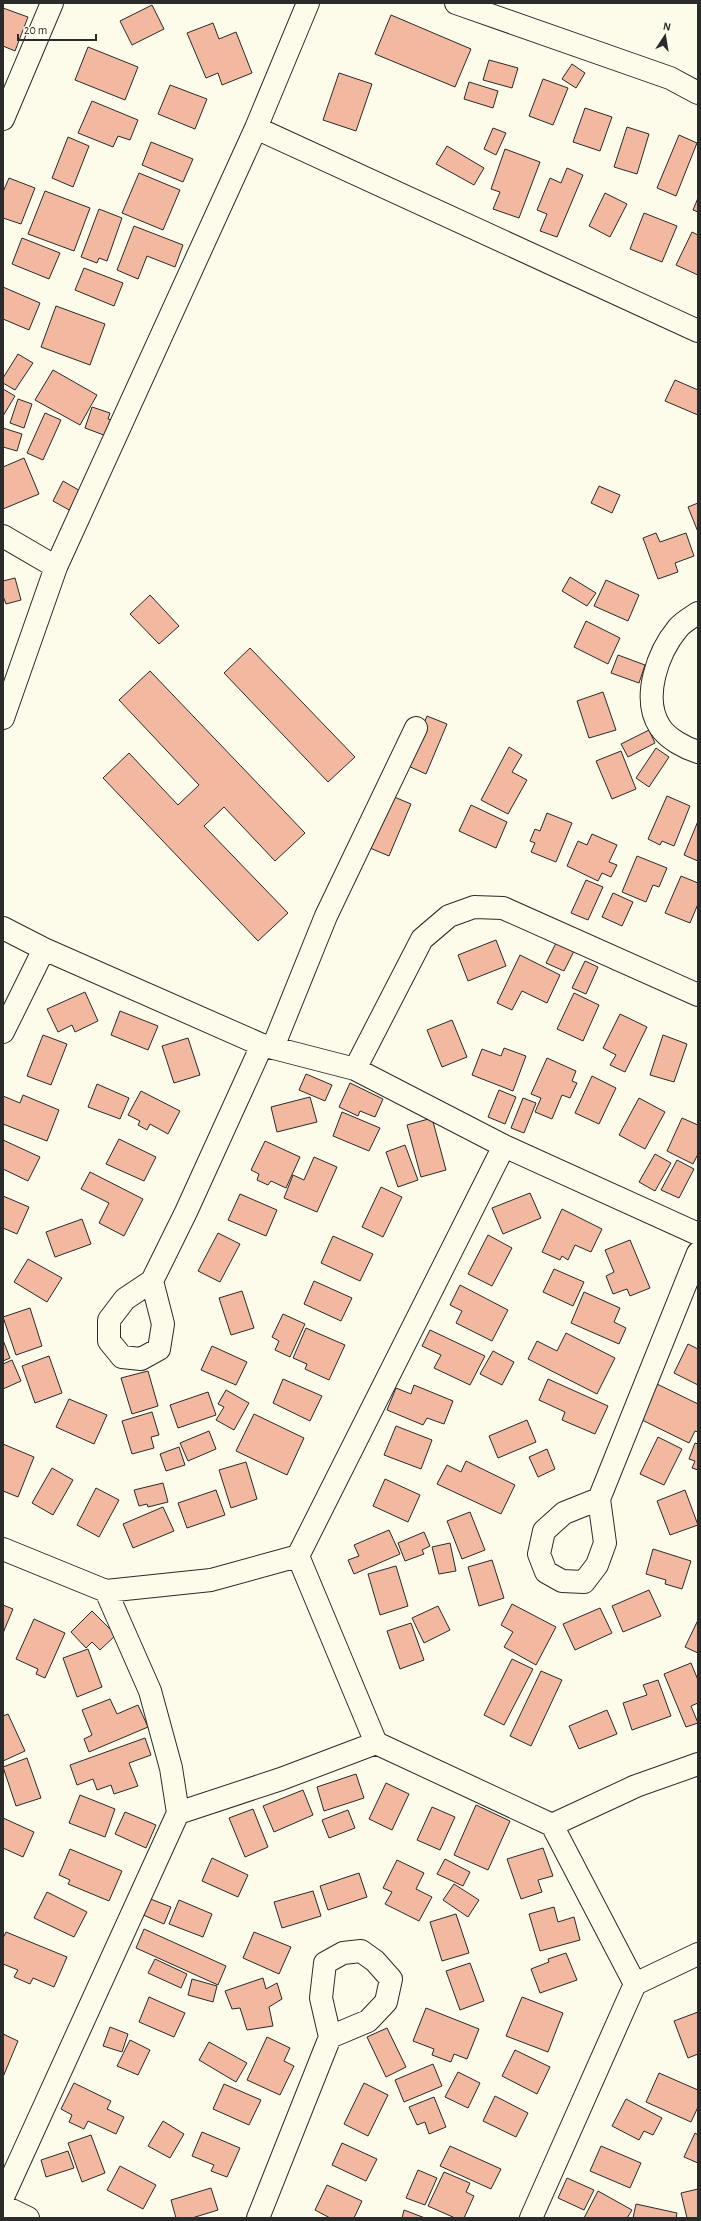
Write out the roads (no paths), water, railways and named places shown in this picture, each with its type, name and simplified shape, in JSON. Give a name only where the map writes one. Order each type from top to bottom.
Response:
[{"type":"street","points":[[3,118],[52,3]]},
{"type":"street","points":[[456,3],[670,78],[698,93]]},
{"type":"street","points":[[3,718],[56,567],[256,128],[302,5]]},
{"type":"street","points":[[256,128],[698,332]]},
{"type":"street","points":[[3,536],[56,567]]},
{"type":"street","points":[[698,613],[679,627],[666,648],[655,674],[651,702],[660,728],[676,742],[698,752]]},
{"type":"street","points":[[152,1281],[267,1046],[326,916],[416,728]]},
{"type":"street","points":[[355,1069],[422,939],[449,916],[474,907],[503,908],[698,995]]},
{"type":"street","points":[[3,928],[44,949],[267,1046],[355,1069],[504,1146],[698,1234]]},
{"type":"street","points":[[3,1032],[44,949]]},
{"type":"street","points":[[3,1549],[106,1590],[211,1580],[298,1556],[504,1146]]},
{"type":"street","points":[[600,1500],[698,1253]]},
{"type":"street","points":[[298,1556],[376,1743],[552,1825],[635,1984]]},
{"type":"street","points":[[3,2197],[178,1813],[171,1768],[150,1691],[106,1590]]},
{"type":"street","points":[[178,1813],[281,1779],[376,1743]]},
{"type":"street","points":[[552,1825],[636,1786],[698,1764]]},
{"type":"street","points":[[531,2218],[635,1984],[698,1954]]},
{"type":"street","points":[[258,2218],[330,2037]]},
{"type":"street","points":[[3,2206],[28,2218]]}]
